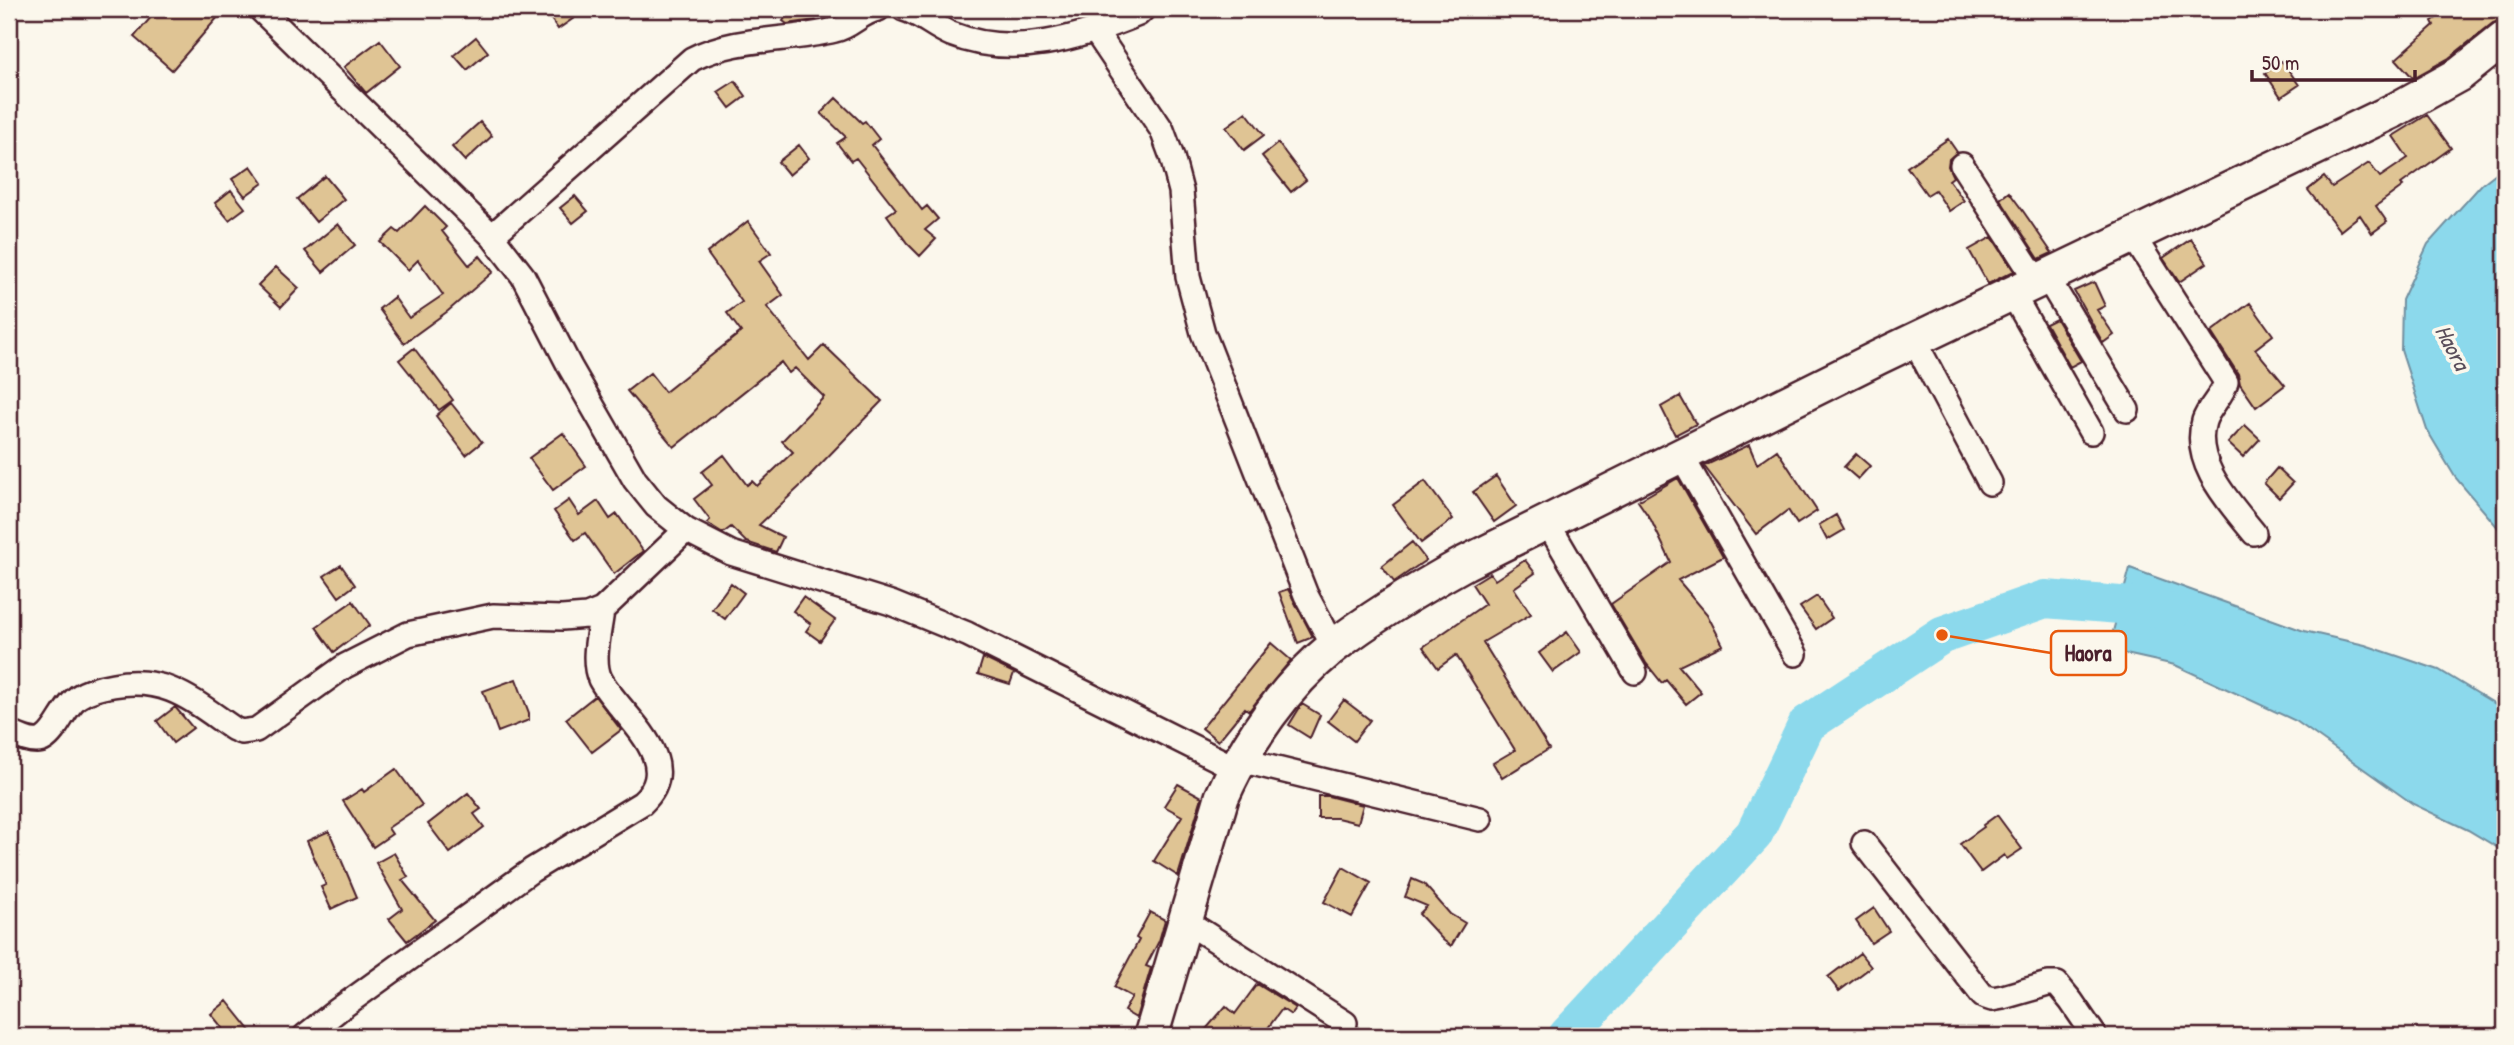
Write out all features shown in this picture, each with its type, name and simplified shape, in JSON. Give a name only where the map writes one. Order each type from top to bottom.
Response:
[{"type":"street","points":[[260,9],[511,257],[569,367],[635,480],[656,506],[686,530],[731,553],[891,603],[967,634],[1238,764],[1480,819]]},
{"type":"street","points":[[492,236],[692,60],[713,49],[733,44],[810,36],[840,29],[866,12],[878,9]]},
{"type":"street","points":[[904,9],[916,13],[950,34],[985,43],[1037,45],[1096,32],[1138,14],[1143,9]]},
{"type":"street","points":[[1096,32],[1162,130],[1181,191],[1188,277],[1203,334],[1306,595],[1334,647]]},
{"type":"street","points":[[1151,1036],[1222,797],[1238,764],[1263,724],[1299,679],[1334,647],[1422,587],[1465,563],[1914,340],[2395,110],[2460,74],[2505,38]]},
{"type":"street","points":[[1962,165],[2032,284],[2127,410]]},
{"type":"street","points":[[2133,236],[2225,382],[2224,390],[2204,421],[2202,439],[2208,470],[2216,486],[2254,533]]},
{"type":"street","points":[[2032,284],[2091,432]]},
{"type":"street","points":[[1914,340],[1990,483]]},
{"type":"street","points":[[1681,456],[1795,654]]},
{"type":"street","points":[[1548,522],[1635,672]]},
{"type":"street","points":[[9,732],[36,741],[44,739],[76,699],[97,689],[134,682],[151,683],[178,692],[234,729],[249,731],[265,725],[345,666],[408,634],[493,616],[562,618],[587,616],[602,610],[686,530]]},
{"type":"street","points":[[305,1036],[532,870],[642,803],[650,795],[657,771],[650,747],[637,725],[599,678],[596,663],[602,610]]},
{"type":"street","points":[[1864,843],[1983,996],[1992,999],[2057,984],[2095,1036]]},
{"type":"street","points":[[1184,920],[1345,1023]]},
{"type":"water","points":[[2505,166],[2505,536],[2455,477],[2427,430],[2401,350],[2402,300],[2428,244],[2482,184]]},
{"type":"water","points":[[2130,568],[2304,631],[2365,645],[2439,670],[2505,710],[2505,852],[2468,830],[2413,804],[2296,721],[2175,665],[2108,650]]},
{"type":"building","points":[[158,9],[225,9],[172,70],[134,37]]},
{"type":"building","points":[[544,9],[587,9],[558,29]]},
{"type":"building","points":[[791,9],[822,9],[815,20],[787,24],[783,21]]},
{"type":"building","points":[[2451,9],[2505,9],[2505,19],[2493,23],[2449,58],[2413,78],[2396,59],[2434,25],[2432,21]]},
{"type":"building","points":[[476,37],[488,52],[467,70],[454,55]]},
{"type":"building","points":[[380,40],[400,66],[366,93],[344,67]]},
{"type":"building","points":[[2282,61],[2299,85],[2281,97],[2265,73]]},
{"type":"building","points":[[735,81],[746,96],[730,108],[718,92]]},
{"type":"building","points":[[836,98],[862,123],[865,121],[879,139],[872,145],[922,210],[927,206],[938,219],[925,230],[936,239],[920,256],[887,215],[896,209],[856,158],[851,161],[837,143],[846,137],[821,113]]},
{"type":"building","points":[[1246,112],[1264,135],[1244,150],[1226,127]]},
{"type":"building","points":[[2427,115],[2451,148],[2401,184],[2403,186],[2376,206],[2387,222],[2372,233],[2360,215],[2340,231],[2308,190],[2324,177],[2332,187],[2369,163],[2380,177],[2408,158],[2393,136]]},
{"type":"building","points":[[480,122],[492,136],[465,161],[452,147]]},
{"type":"building","points":[[1948,139],[1957,152],[1949,159],[1948,166],[1953,177],[1949,180],[1964,201],[1949,211],[1935,190],[1927,195],[1907,167]]},
{"type":"building","points":[[1278,143],[1306,180],[1291,192],[1262,156]]},
{"type":"building","points":[[799,145],[809,158],[789,175],[778,162]]},
{"type":"building","points":[[251,166],[263,183],[245,196],[232,179]]},
{"type":"building","points":[[325,176],[344,199],[316,222],[297,199]]},
{"type":"building","points":[[231,190],[245,208],[229,220],[215,203]]},
{"type":"building","points":[[2009,192],[2052,253],[2039,259],[2000,199]]},
{"type":"building","points":[[575,196],[588,211],[573,223],[560,208]]},
{"type":"building","points":[[425,206],[446,227],[442,231],[469,265],[480,256],[493,272],[448,311],[404,343],[379,309],[394,297],[409,318],[443,295],[418,260],[408,270],[380,242],[394,229],[399,233]]},
{"type":"building","points":[[748,221],[771,253],[759,261],[783,295],[767,307],[809,360],[824,345],[882,401],[811,476],[759,525],[783,537],[776,552],[746,542],[731,527],[723,533],[707,523],[710,520],[694,499],[712,485],[702,472],[724,455],[747,485],[752,481],[757,486],[793,452],[782,441],[824,397],[795,368],[789,373],[781,362],[674,447],[627,391],[650,373],[665,392],[741,332],[727,313],[742,302],[707,253]]},
{"type":"building","points":[[338,224],[355,245],[323,272],[305,251]]},
{"type":"building","points":[[1992,237],[2014,271],[1988,284],[1969,250]]},
{"type":"building","points":[[2191,239],[2207,263],[2179,282],[2163,258]]},
{"type":"building","points":[[276,267],[299,288],[281,307],[258,285]]},
{"type":"building","points":[[2094,282],[2105,306],[2097,310],[2114,335],[2103,343],[2074,291]]},
{"type":"building","points":[[2250,303],[2273,335],[2255,349],[2285,385],[2256,407],[2211,332]]},
{"type":"building","points":[[2056,319],[2081,361],[2070,367],[2046,324]]},
{"type":"building","points":[[414,348],[453,400],[439,410],[399,360]]},
{"type":"building","points":[[1680,396],[1696,424],[1675,435],[1661,407]]},
{"type":"building","points":[[451,403],[482,442],[466,455],[436,416]]},
{"type":"building","points":[[2245,425],[2260,439],[2243,457],[2228,443]]},
{"type":"building","points":[[563,433],[586,466],[553,490],[529,458]]},
{"type":"building","points":[[1749,445],[1757,464],[1777,450],[1817,511],[1797,524],[1788,510],[1756,534],[1704,466]]},
{"type":"building","points":[[1856,454],[1870,466],[1858,479],[1844,467]]},
{"type":"building","points":[[2277,468],[2293,483],[2279,498],[2264,483]]},
{"type":"building","points":[[1496,476],[1516,506],[1494,522],[1473,492]]},
{"type":"building","points":[[1678,478],[1723,557],[1678,580],[1707,614],[1723,645],[1679,666],[1701,692],[1686,704],[1666,680],[1662,683],[1646,663],[1611,604],[1671,562],[1651,520],[1638,501]]},
{"type":"building","points":[[1425,481],[1453,519],[1421,543],[1393,505]]},
{"type":"building","points":[[569,500],[579,515],[598,501],[610,519],[617,514],[643,551],[614,574],[585,533],[575,540],[554,511]]},
{"type":"building","points":[[1836,515],[1844,530],[1827,540],[1819,525]]},
{"type":"building","points":[[1412,542],[1426,560],[1394,582],[1382,566]]},
{"type":"building","points":[[1525,560],[1535,573],[1514,588],[1531,614],[1483,642],[1549,749],[1502,778],[1493,763],[1515,750],[1456,655],[1438,668],[1423,647],[1485,604],[1472,584],[1490,573],[1495,580]]},
{"type":"building","points":[[341,565],[355,585],[339,597],[324,576]]},
{"type":"building","points":[[731,583],[744,593],[725,619],[712,609]]},
{"type":"building","points":[[1288,589],[1313,637],[1298,643],[1279,592]]},
{"type":"building","points":[[1817,596],[1832,618],[1816,629],[1800,607]]},
{"type":"building","points":[[803,597],[835,620],[820,641],[806,631],[811,624],[793,611]]},
{"type":"building","points":[[353,601],[370,625],[334,652],[316,627]]},
{"type":"building","points":[[1567,632],[1581,652],[1553,672],[1539,653]]},
{"type":"building","points":[[1271,643],[1291,660],[1249,711],[1245,708],[1218,741],[1202,728]]},
{"type":"building","points":[[983,658],[1014,673],[1010,684],[978,674]]},
{"type":"building","points":[[516,679],[529,713],[529,720],[498,732],[483,691]]},
{"type":"building","points":[[595,696],[621,730],[592,752],[566,719]]},
{"type":"building","points":[[1344,700],[1370,720],[1354,741],[1328,721]]},
{"type":"building","points":[[1302,704],[1320,715],[1310,738],[1289,725]]},
{"type":"building","points":[[175,707],[193,728],[173,743],[157,721]]},
{"type":"building","points":[[396,769],[422,805],[388,828],[392,834],[373,847],[343,801],[362,789],[364,792]]},
{"type":"building","points":[[1178,784],[1202,797],[1178,876],[1154,861],[1182,816],[1164,806]]},
{"type":"building","points":[[468,793],[481,809],[474,814],[484,827],[450,853],[428,824]]},
{"type":"building","points":[[1318,796],[1363,805],[1358,823],[1337,818],[1318,818]]},
{"type":"building","points":[[1997,815],[2022,849],[2007,859],[2004,855],[1981,872],[1960,844]]},
{"type":"building","points":[[329,831],[357,897],[331,909],[321,887],[326,885],[307,841]]},
{"type":"building","points":[[394,853],[408,877],[402,880],[435,920],[407,941],[389,919],[402,909],[376,863]]},
{"type":"building","points":[[1343,867],[1371,883],[1352,917],[1324,902]]},
{"type":"building","points":[[1412,879],[1424,884],[1450,914],[1465,923],[1451,946],[1419,914],[1427,906],[1405,897]]},
{"type":"building","points":[[1874,908],[1889,931],[1871,943],[1856,921]]},
{"type":"building","points":[[1150,912],[1165,920],[1159,941],[1146,966],[1151,968],[1136,1018],[1124,1011],[1132,997],[1114,987],[1139,940],[1136,938]]},
{"type":"building","points":[[1860,953],[1871,967],[1839,991],[1828,977]]},
{"type":"building","points":[[1257,984],[1296,1008],[1291,1015],[1282,1009],[1262,1036],[1200,1036],[1226,1006],[1235,1014]]},
{"type":"building","points":[[227,1001],[255,1036],[229,1036],[211,1014]]},
{"type":"waterway","name":"Haora","points":[[1567,1036],[1754,834],[1807,724],[1942,635],[2045,599],[2158,608],[2171,613]]},
{"type":"place","name":"Haora","points":[[1942,635]]}]
